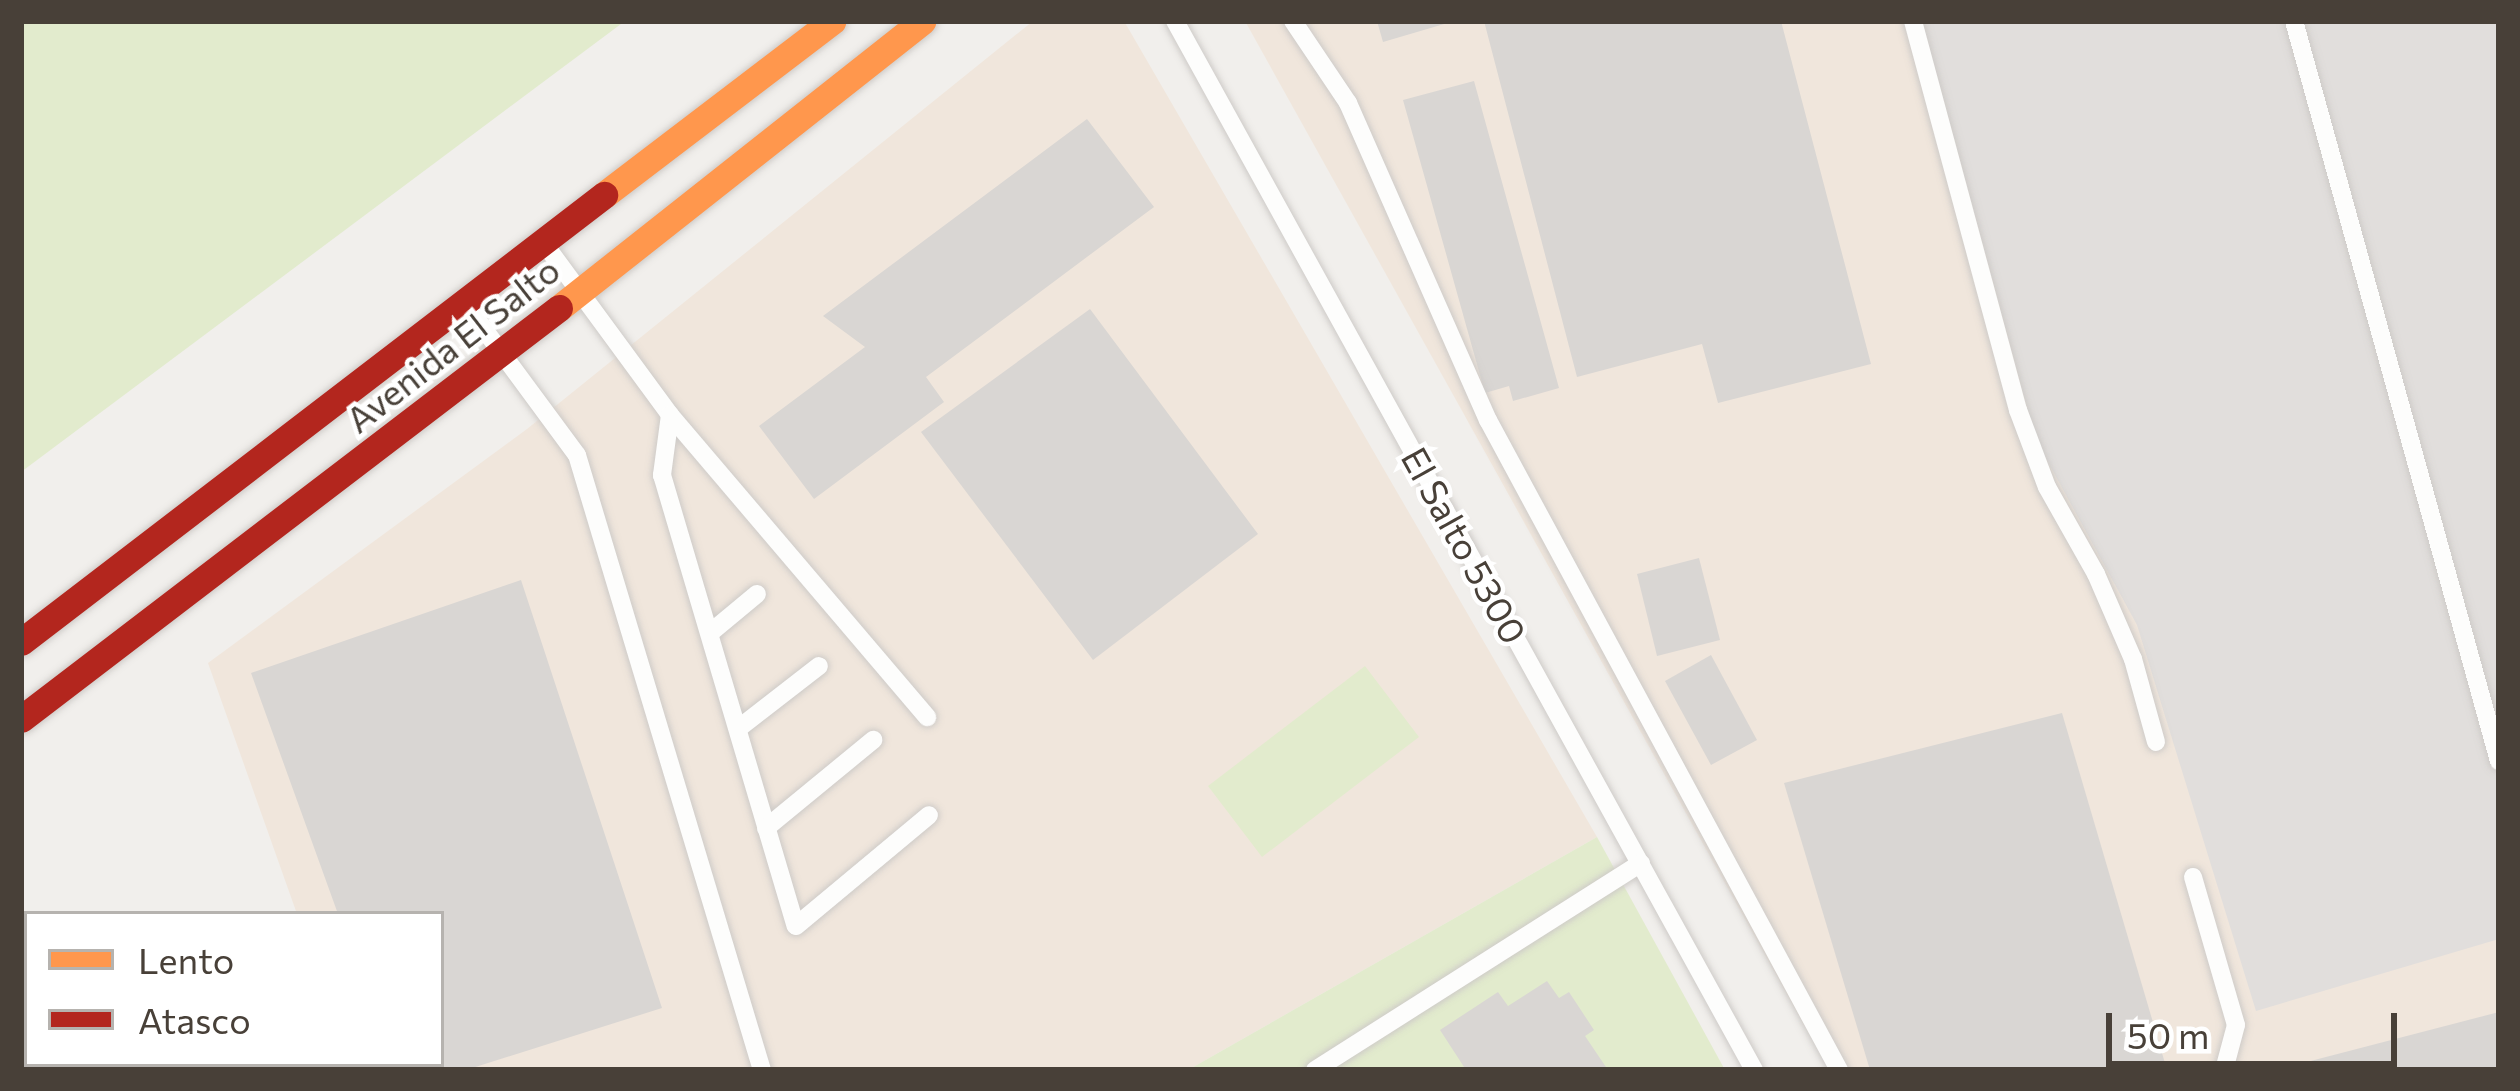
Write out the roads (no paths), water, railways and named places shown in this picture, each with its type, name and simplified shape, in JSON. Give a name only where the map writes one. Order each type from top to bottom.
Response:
[{"type":"main road","name":"Avenida El Salto","points":[[21,642],[832,21]]},
{"type":"main road","name":"Avenida El Salto","points":[[21,719],[502,352],[922,21]]},
{"type":"lane","name":"El Salto 5300","points":[[1175,21],[1754,1070]]},
{"type":"lane","points":[[1293,21],[1348,103],[1488,420],[1840,1070]]},
{"type":"lane","points":[[1912,21],[2018,410],[2047,487],[2096,574],[2133,659],[2156,742]]},
{"type":"lane","points":[[2294,21],[2499,761]]},
{"type":"lane","points":[[543,242],[670,415],[927,717]]},
{"type":"lane","points":[[464,302],[577,454],[762,1070]]},
{"type":"lane","points":[[670,415],[662,475],[796,926],[929,815]]},
{"type":"lane","points":[[710,633],[757,594]]},
{"type":"lane","points":[[739,728],[819,666]]},
{"type":"lane","points":[[766,828],[873,740]]},
{"type":"lane","points":[[1315,1070],[1641,863]]},
{"type":"lane","points":[[2193,877],[2236,1025],[2224,1070]]}]
